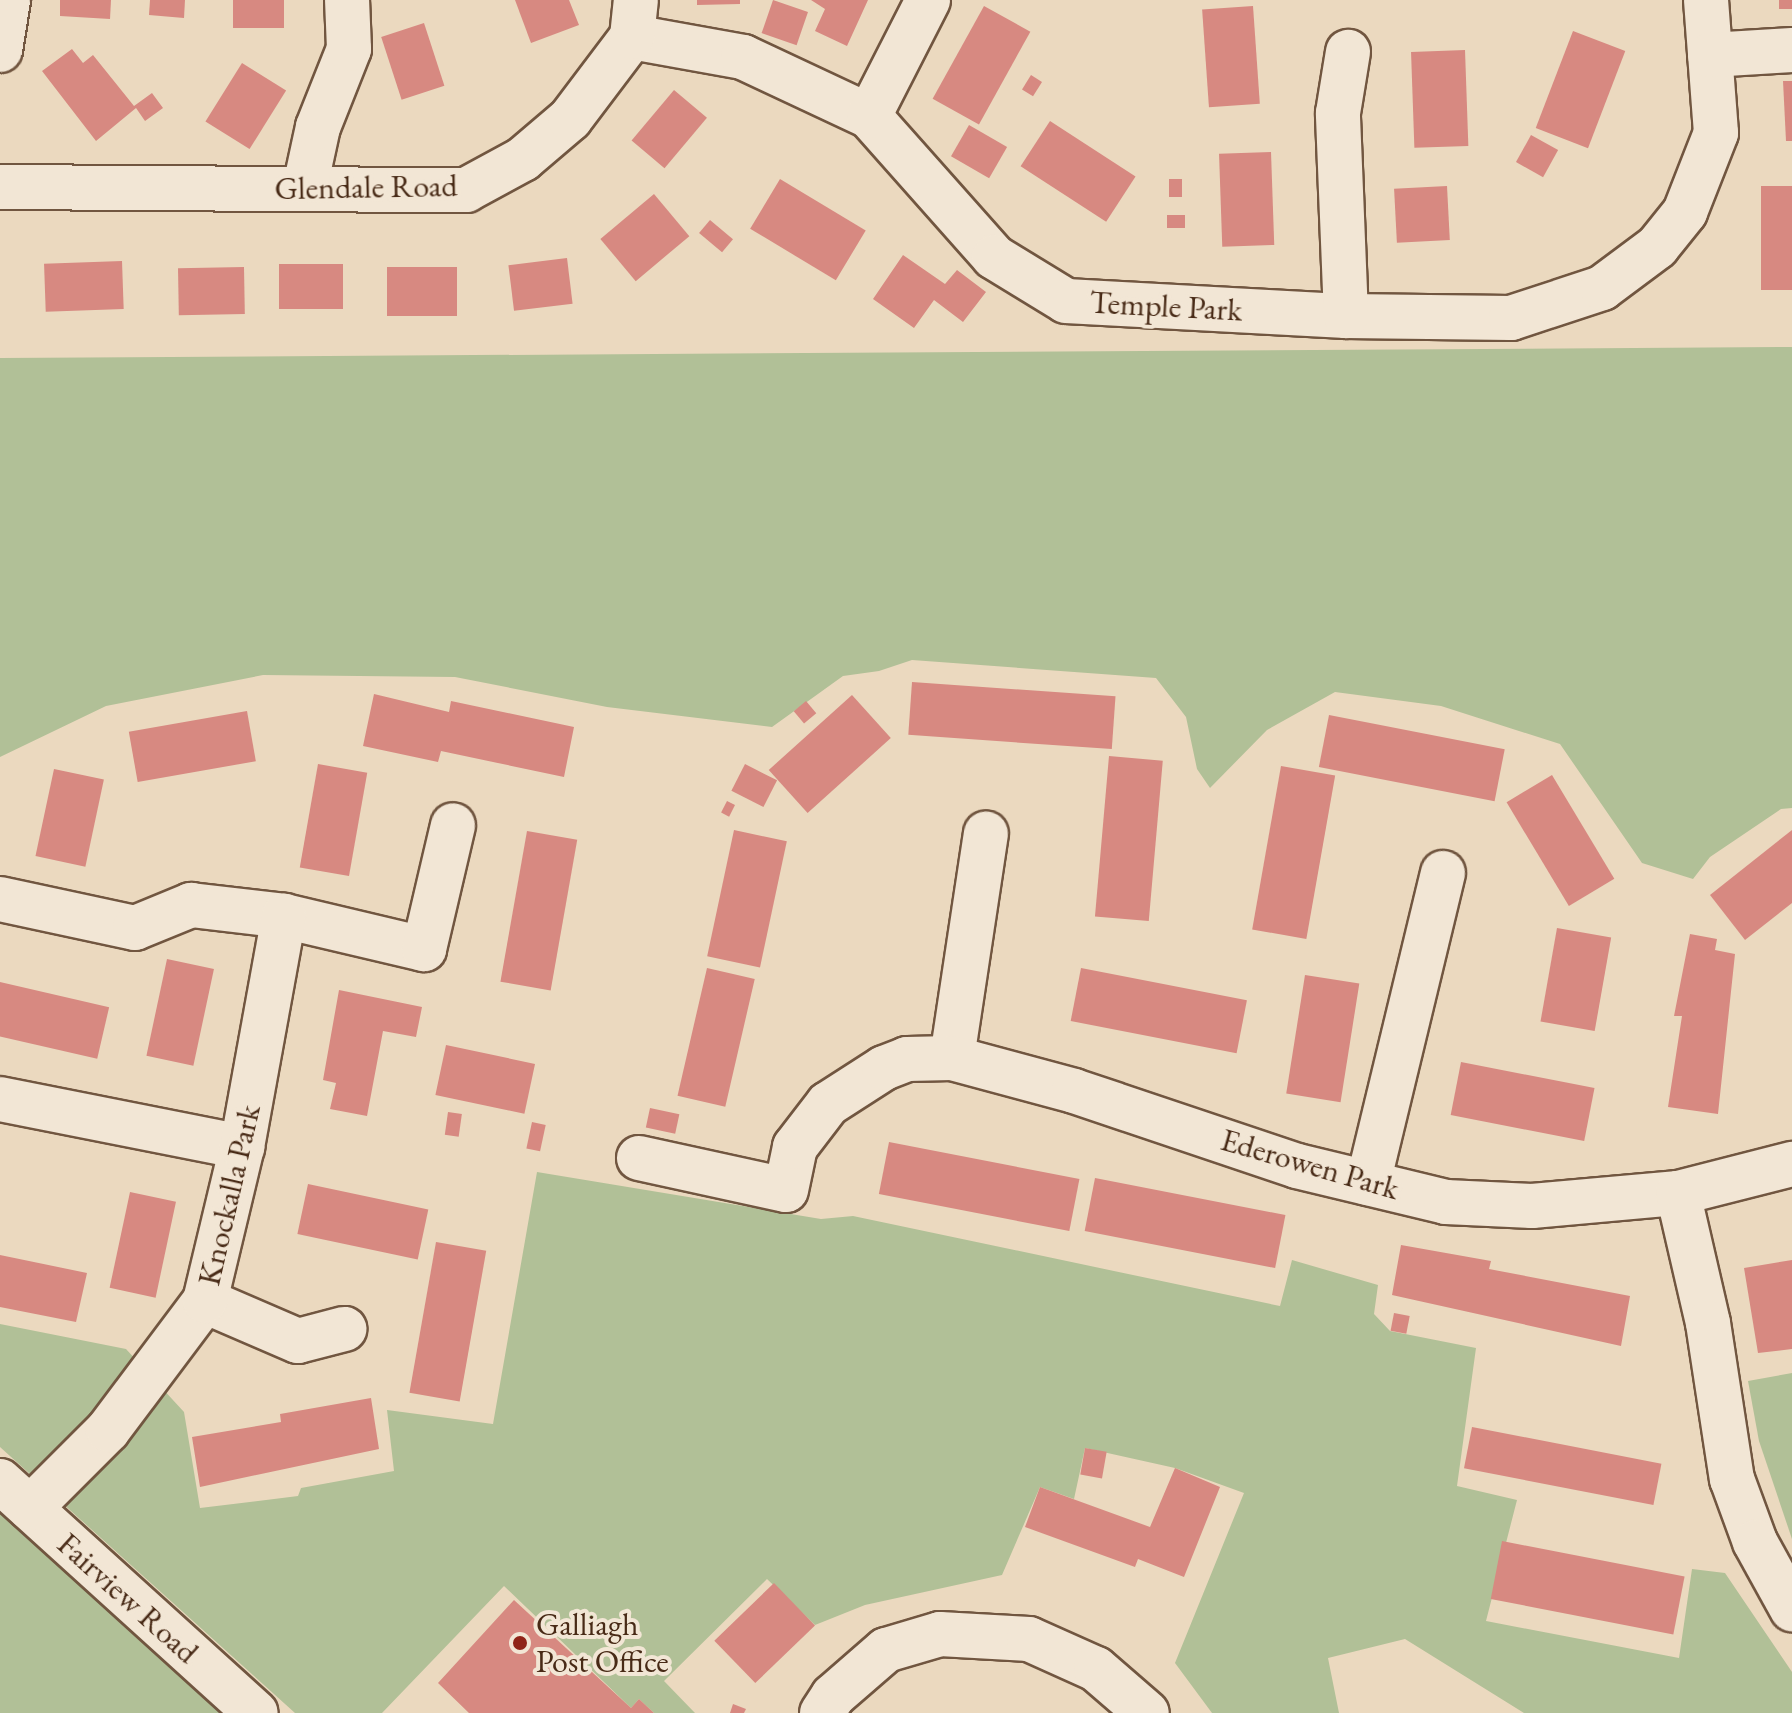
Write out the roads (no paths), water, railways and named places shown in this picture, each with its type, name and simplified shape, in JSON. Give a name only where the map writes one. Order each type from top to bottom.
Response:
[{"type":"street","points":[[0,50],[8,0]]},
{"type":"street","points":[[305,187],[318,127],[349,49],[347,0]]},
{"type":"street","points":[[869,116],[928,0]]},
{"type":"street","name":"Temple Park","points":[[634,19],[743,57],[869,116],[994,257],[1066,301],[1346,316],[1511,318],[1602,288],[1657,247],[1685,212],[1716,133],[1706,0]]},
{"type":"street","name":"Glendale Road","points":[[0,187],[305,187],[415,194],[466,190],[523,159],[570,119],[634,19]]},
{"type":"street","points":[[1710,55],[1792,50]]},
{"type":"street","points":[[1346,316],[1338,113],[1348,52]]},
{"type":"street","points":[[0,899],[135,928],[191,905],[284,916],[424,949],[453,825]]},
{"type":"street","points":[[952,1058],[986,834]]},
{"type":"street","points":[[1368,1183],[1443,873]]},
{"type":"street","name":"Knockalla Park","points":[[15,1495],[108,1430],[205,1301],[242,1147],[284,916]]},
{"type":"street","name":"Ederowen Park","points":[[639,1158],[786,1190],[795,1147],[828,1104],[907,1059],[952,1058],[1074,1091],[1297,1166],[1446,1202],[1532,1206],[1678,1193],[1792,1164]]},
{"type":"street","points":[[0,1099],[242,1147]]},
{"type":"street","points":[[1678,1193],[1708,1323],[1732,1479],[1755,1542],[1792,1609]]},
{"type":"street","points":[[205,1301],[298,1341],[344,1329]]},
{"type":"street","name":"Fairview Road","points":[[15,1495],[256,1713]]},
{"type":"street","points":[[822,1713],[833,1696],[886,1650],[940,1634],[1029,1639],[1096,1669],[1147,1713]]},
{"type":"place","name":"Galliagh Post Office","points":[[520,1643]]}]
